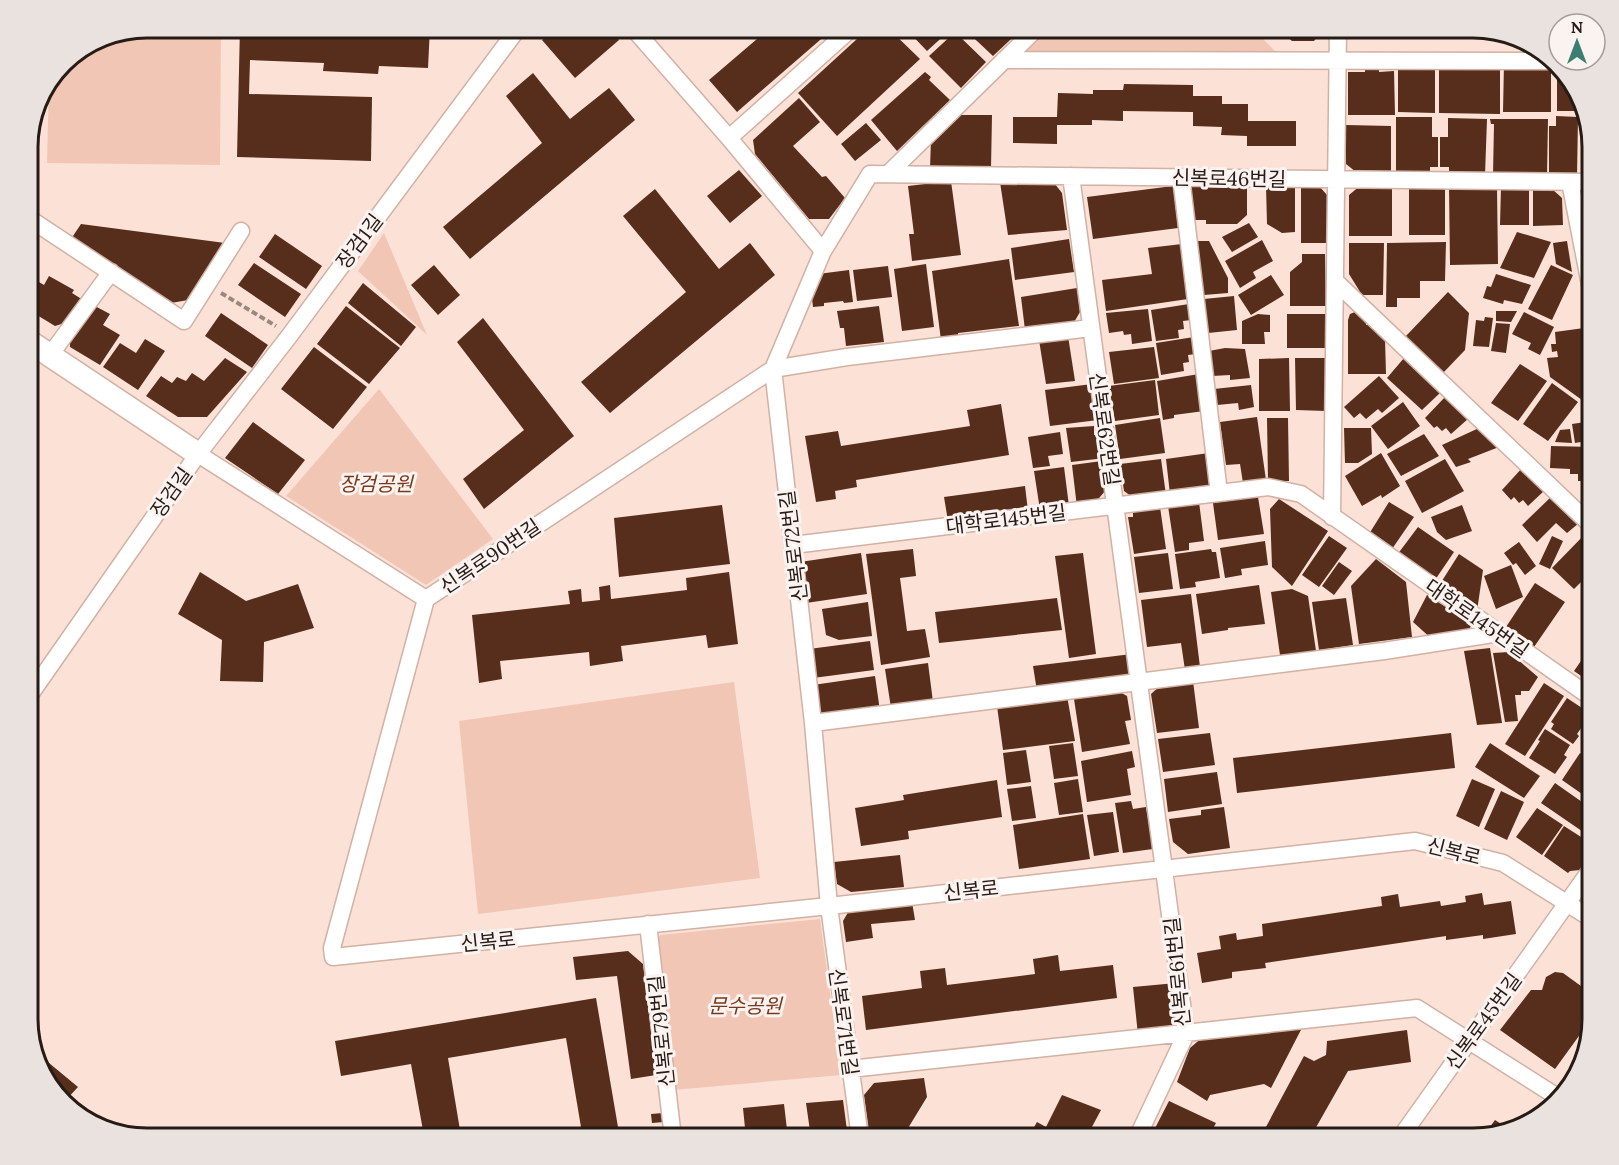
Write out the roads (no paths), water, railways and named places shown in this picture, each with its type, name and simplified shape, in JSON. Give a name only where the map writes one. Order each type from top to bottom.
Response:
[{"type":"main road","name":"장검길","points":[[38,347],[198,454]]},
{"type":"street","name":"장검1길","points":[[198,454],[511,38]]},
{"type":"street","points":[[642,38],[823,251]]},
{"type":"street","points":[[729,138],[841,38]]},
{"type":"street","name":"신복로72번길","points":[[829,906],[813,723],[773,369],[823,251],[870,174],[888,174],[1027,38]]},
{"type":"street","points":[[1332,518],[1338,38]]},
{"type":"street","points":[[1004,60],[1540,61]]},
{"type":"street","name":"신복로46번길","points":[[888,174],[1582,182]]},
{"type":"street","name":"신복로62번길","points":[[1071,176],[1164,869]]},
{"type":"street","points":[[1180,177],[1220,492]]},
{"type":"street","points":[[1570,182],[1582,244]]},
{"type":"street","points":[[38,224],[184,321],[242,231]]},
{"type":"street","points":[[56,347],[111,272]]},
{"type":"street","points":[[1335,281],[1582,516]]},
{"type":"street","points":[[773,369],[847,357],[1091,328]]},
{"type":"street","name":"신복로90번길","points":[[333,957],[333,948],[426,599],[773,369]]},
{"type":"street","points":[[198,454],[426,599]]},
{"type":"street","name":"장검길","points":[[38,683],[198,454]]},
{"type":"street","name":"대학로145번길","points":[[793,545],[1268,487],[1300,495],[1582,691]]},
{"type":"street","points":[[813,723],[1384,651],[1499,633]]},
{"type":"street","name":"신복로","points":[[333,957],[829,906],[1415,841],[1503,863],[1582,913]]},
{"type":"street","name":"신복로61번길","points":[[1142,1128],[1186,1034],[1164,869]]},
{"type":"street","points":[[1567,903],[1582,882]]},
{"type":"street","name":"신복로45번길","points":[[1407,1128],[1567,903]]},
{"type":"street","name":"신복로71번길","points":[[829,906],[859,1128]]},
{"type":"street","name":"신복로79번길","points":[[648,924],[672,1128]]},
{"type":"street","points":[[850,1069],[1417,1008],[1551,1093]]},
{"type":"park label","name":"장검공원","points":[[376,483]]},
{"type":"park label","name":"문수공원","points":[[745,1005]]}]
